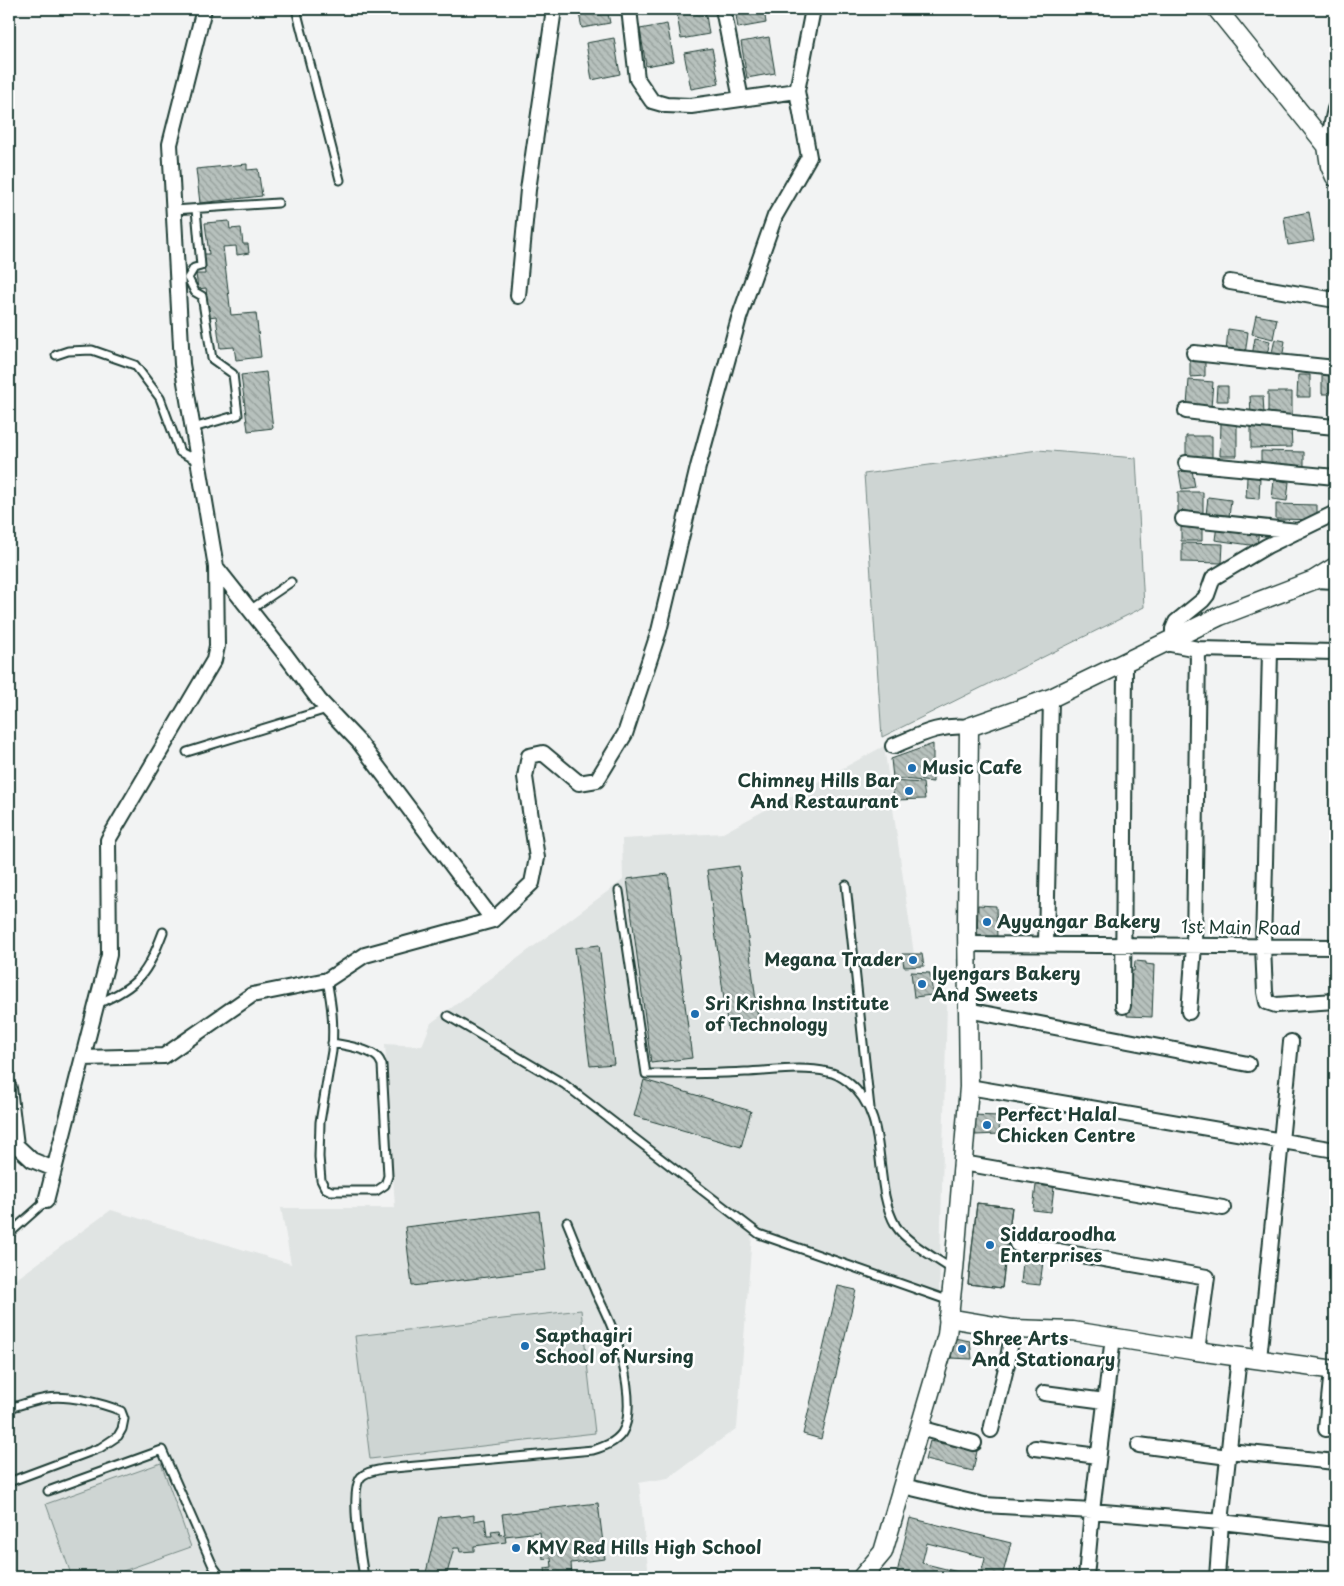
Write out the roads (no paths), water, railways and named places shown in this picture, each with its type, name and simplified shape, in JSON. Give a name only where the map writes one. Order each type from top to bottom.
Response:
[{"type":"street","points":[[46,1201],[109,955],[108,840],[214,660],[217,646],[216,567],[182,364],[170,144],[204,9]]},
{"type":"street","points":[[518,296],[528,190],[554,9]]},
{"type":"street","points":[[629,9],[637,79],[652,101],[666,105],[691,106],[797,91]]},
{"type":"street","points":[[723,9],[741,99]]},
{"type":"street","points":[[83,1058],[164,1056],[252,995],[327,980],[365,955],[492,920],[532,882],[537,858],[525,777],[529,756],[543,753],[579,783],[597,780],[625,734],[660,631],[698,467],[739,318],[775,216],[809,157],[797,91],[813,9]]},
{"type":"street","points":[[1217,9],[1327,146]]},
{"type":"street","points":[[1335,109],[1333,128],[1327,146],[1330,166],[1335,177]]},
{"type":"street","points":[[1230,282],[1335,300]]},
{"type":"street","points":[[1194,353],[1335,368]]},
{"type":"street","points":[[1186,411],[1335,427]]},
{"type":"street","points":[[1186,463],[1335,477]]},
{"type":"street","points":[[1169,641],[1176,622],[1203,600],[1207,595],[1213,578],[1267,546],[1335,514]]},
{"type":"street","points":[[1183,519],[1298,531]]},
{"type":"street","points":[[216,567],[319,700],[359,742],[492,920]]},
{"type":"street","points":[[893,746],[942,727],[969,727],[1051,698],[1220,616],[1314,580],[1335,568]]},
{"type":"street","points":[[1314,580],[1335,581]]},
{"type":"street","points":[[1169,641],[1198,649],[1335,652]]},
{"type":"street","points":[[1189,1012],[1194,946],[1198,649]]},
{"type":"street","points":[[1270,651],[1263,947],[1264,992],[1267,1002],[1276,1006],[1335,1001]]},
{"type":"street","points":[[1124,1006],[1125,662]]},
{"type":"street","points":[[1046,945],[1051,698]]},
{"type":"street","points":[[862,1577],[883,1552],[946,1335],[954,1270],[969,1086],[967,944],[969,727]]},
{"type":"street","name":"1st Main Road","points":[[967,944],[1335,947]]},
{"type":"street","points":[[967,1010],[1248,1064]]},
{"type":"street","points":[[1259,1359],[1290,1042]]},
{"type":"street","points":[[969,1086],[1335,1150]]},
{"type":"street","points":[[9,1088],[16,1145],[32,1160],[54,1169]]},
{"type":"street","points":[[962,1163],[1223,1208]]},
{"type":"street","points":[[1017,1244],[1207,1278],[1197,1351]]},
{"type":"street","points":[[949,1309],[1013,1329],[1073,1331],[1334,1370],[1326,1429]]},
{"type":"street","points":[[990,1430],[1007,1364],[1013,1329]]},
{"type":"street","points":[[1086,1577],[1098,1456],[1113,1337]]},
{"type":"street","points":[[1217,1577],[1239,1357]]},
{"type":"street","points":[[1044,1393],[1105,1401]]},
{"type":"street","points":[[920,1428],[974,1443]]},
{"type":"street","points":[[1139,1445],[1335,1462]]},
{"type":"street","points":[[1035,1448],[1098,1456]]},
{"type":"street","points":[[903,1486],[984,1505],[1092,1511],[1221,1522],[1335,1535]]},
{"type":"lane","points":[[296,9],[340,180]]},
{"type":"lane","points":[[174,210],[278,203]]},
{"type":"lane","points":[[192,428],[238,415],[233,374],[212,359],[202,296],[195,292],[188,278],[194,268],[201,266],[196,209]]},
{"type":"lane","points":[[56,355],[68,351],[92,350],[135,365],[160,398],[180,452],[198,461]]},
{"type":"lane","points":[[250,610],[291,582]]},
{"type":"lane","points":[[187,752],[327,709]]},
{"type":"lane","points":[[846,885],[871,1114],[878,1140],[888,1209],[897,1228],[915,1245],[954,1270]]},
{"type":"lane","points":[[619,891],[646,1074],[718,1074],[798,1069],[829,1072],[844,1080],[858,1091],[871,1114]]},
{"type":"lane","points":[[96,1004],[116,995],[141,976],[148,967],[163,932]]},
{"type":"lane","points":[[327,980],[333,1008],[334,1028],[320,1122],[319,1157],[321,1180],[326,1188],[331,1191],[376,1190],[385,1185],[388,1176],[382,1065],[378,1057],[358,1048],[332,1042]]},
{"type":"lane","points":[[448,1016],[564,1084],[759,1234],[949,1309]]},
{"type":"lane","points":[[9,1234],[46,1201]]},
{"type":"lane","points":[[364,1577],[357,1523],[356,1492],[360,1480],[367,1473],[382,1469],[593,1450],[611,1443],[622,1433],[625,1427],[628,1400],[621,1353],[567,1222]]},
{"type":"lane","points":[[9,1408],[46,1398],[61,1397],[112,1407],[121,1411],[124,1418],[122,1429],[118,1436],[100,1448],[9,1482]]},
{"type":"lane","points":[[48,1491],[162,1450],[213,1566],[221,1577]]},
{"type":"place","name":"Music Cafe","points":[[912,768]]},
{"type":"place","name":"Chimney Hills Bar And Restaurant","points":[[909,791]]},
{"type":"place","name":"Ayyangar Bakery","points":[[987,922]]},
{"type":"place","name":"Megana Trader","points":[[913,960]]},
{"type":"place","name":"Iyengars Bakery And Sweets","points":[[922,984]]},
{"type":"place","name":"Sri Krishna Institute of Technology","points":[[695,1014]]},
{"type":"place","name":"Perfect Halal Chicken Centre","points":[[987,1125]]},
{"type":"place","name":"Siddaroodha Enterprises","points":[[990,1245]]},
{"type":"place","name":"Sapthagiri School of Nursing","points":[[525,1346]]},
{"type":"place","name":"Shree Arts And Stationary","points":[[962,1349]]},
{"type":"place","name":"KMV Red Hills High School","points":[[516,1548]]}]
